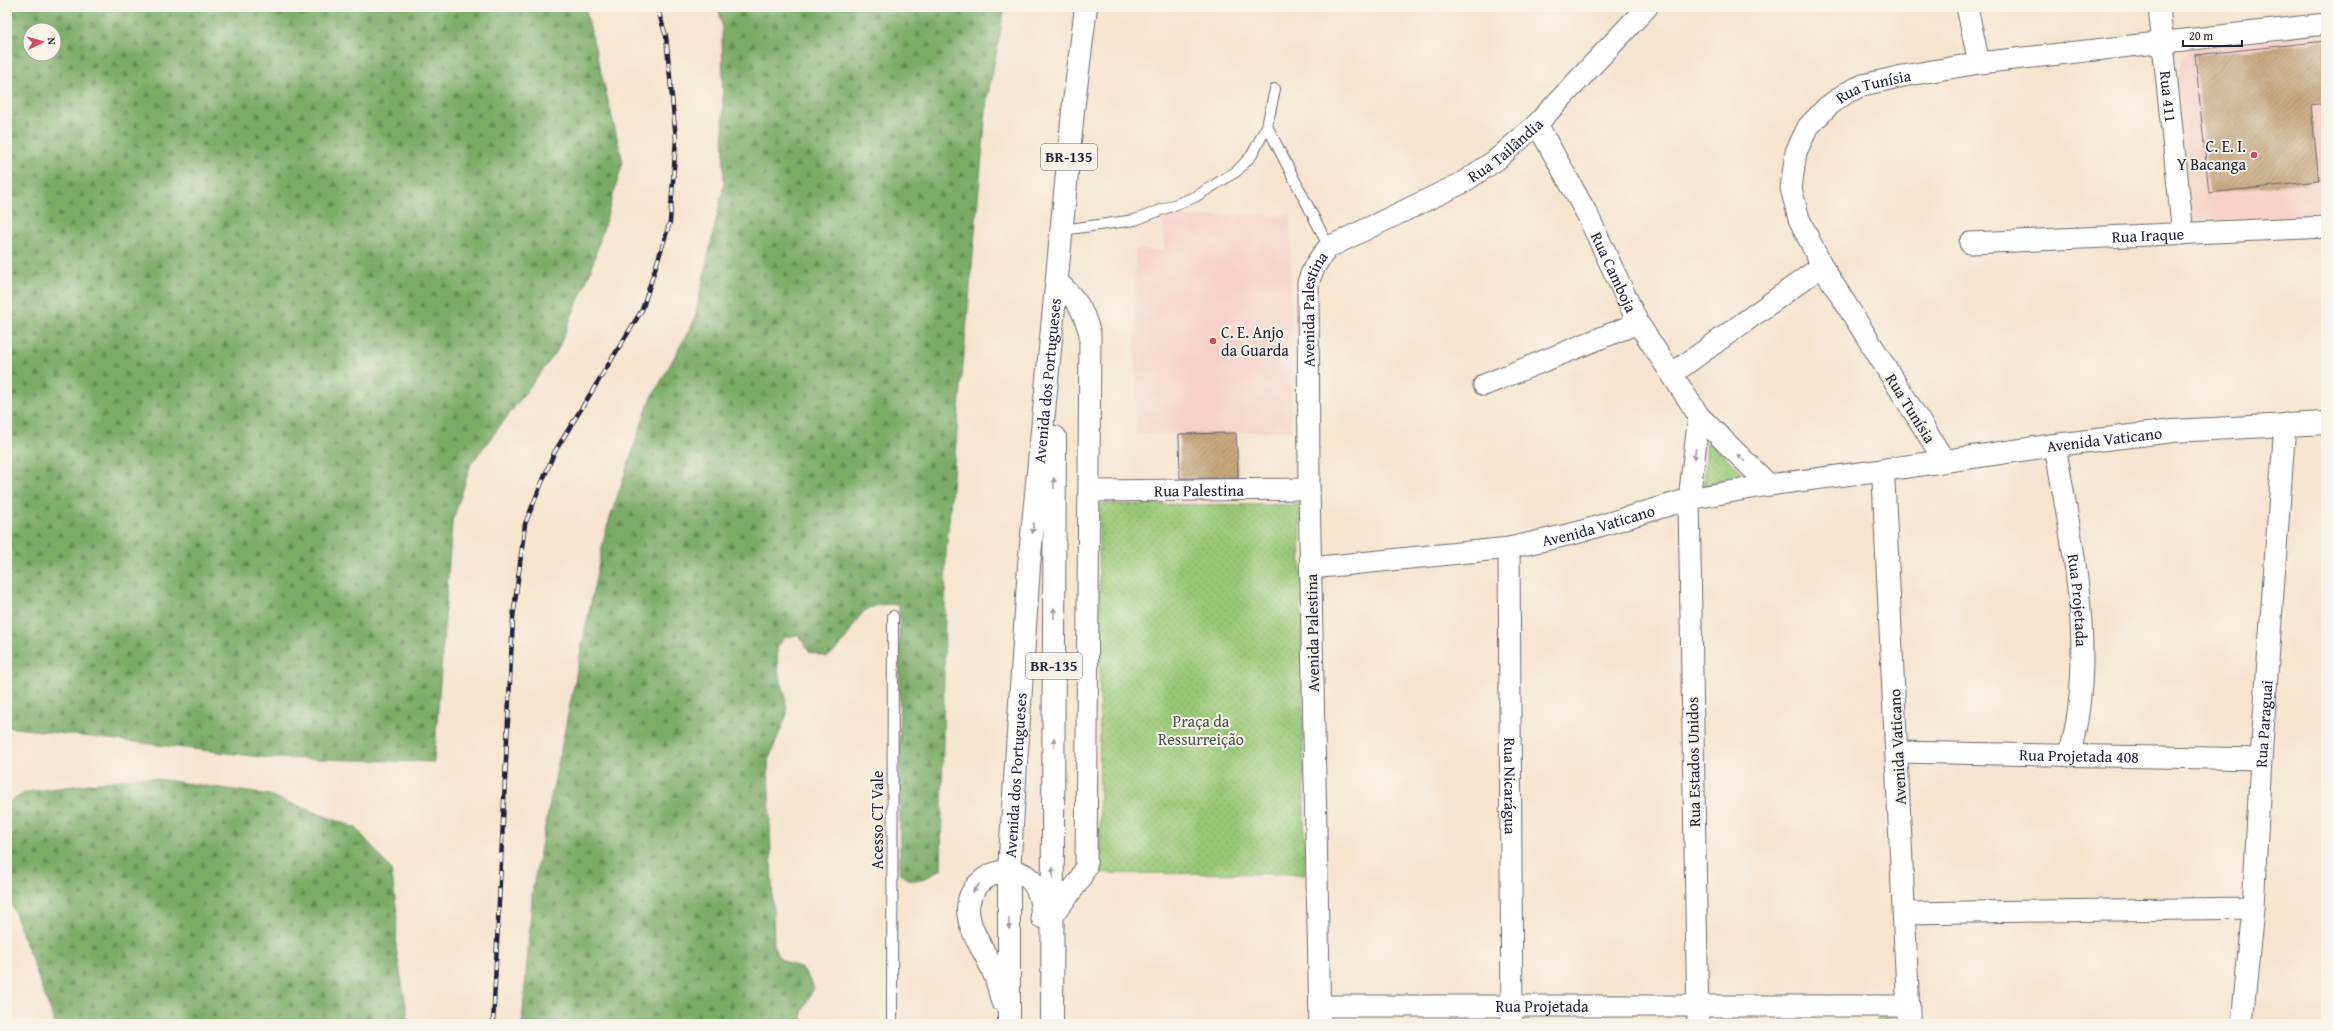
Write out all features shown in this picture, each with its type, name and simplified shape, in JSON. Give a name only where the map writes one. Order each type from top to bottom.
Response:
[{"type":"main road","name":"BR-135","points":[[1055,308],[1073,110],[1086,7]]},
{"type":"main road","name":"Avenida dos Portugueses","points":[[1009,1024],[1009,871],[1029,566],[1055,308]]},
{"type":"main road","name":"Avenida dos Portugueses","points":[[1052,1024],[1055,308]]},
{"type":"main road","name":"Avenida Vaticano","points":[[1909,1015],[1883,470],[2055,445],[2173,431],[2326,423]]},
{"type":"main road","points":[[1009,1024],[995,974],[972,931],[968,908],[971,895],[976,886],[993,874],[1009,871],[1027,876],[1039,890],[1042,901],[1042,1003],[1045,1024]]},
{"type":"street","points":[[1967,7],[1979,63]]},
{"type":"street","name":"Rua 411","points":[[2159,7],[2183,234]]},
{"type":"street","name":"Rua Tailândia","points":[[1329,247],[1462,183],[1496,160],[1537,124],[1644,8]]},
{"type":"street","name":"Rua Tunísia","points":[[1944,460],[1822,266],[1799,219],[1791,188],[1796,152],[1808,127],[1827,107],[1846,93],[1863,86],[1903,76],[1979,63],[2326,24]]},
{"type":"street","name":"Rua Camboja","points":[[1537,124],[1587,214],[1638,323],[1699,416],[1769,485]]},
{"type":"street","name":"Rua Iraque","points":[[1970,243],[2326,227]]},
{"type":"street","name":"Avenida Palestina","points":[[1320,1015],[1309,489],[1308,283],[1317,261],[1329,247]]},
{"type":"street","points":[[1672,374],[1822,266]]},
{"type":"street","points":[[1053,915],[1079,881],[1086,867],[1090,491],[1090,334],[1084,313],[1076,299],[1057,281]]},
{"type":"street","points":[[1484,384],[1638,323]]},
{"type":"street","points":[[1689,499],[1699,416]]},
{"type":"street","name":"Rua Paraguai","points":[[2242,1024],[2253,908],[2261,759],[2285,424]]},
{"type":"street","name":"Rua Projetada","points":[[2055,445],[2074,558],[2082,642],[2080,701],[2075,734],[2069,756]]},
{"type":"street","name":"Avenida Vaticano","points":[[1311,568],[1509,548],[1576,533],[1689,499],[1769,485],[1883,470]]},
{"type":"street","name":"Rua Palestina","points":[[1090,491],[1309,489]]},
{"type":"street","name":"Rua Estados Unidos","points":[[1689,499],[1698,1015]]},
{"type":"street","name":"Rua Nicarágua","points":[[1509,548],[1512,1015]]},
{"type":"street","name":"Rua Projetada 408","points":[[1897,752],[2261,759]]},
{"type":"street","points":[[1904,913],[2253,908]]},
{"type":"street","name":"Rua Projetada","points":[[1320,1015],[1909,1015]]},
{"type":"lane","points":[[1062,230],[1135,220],[1195,197],[1237,171],[1252,155],[1267,126],[1275,89]]},
{"type":"lane","points":[[1267,126],[1329,247]]},
{"type":"lane","name":"Acesso CT Vale","points":[[892,1024],[893,616]]},
{"type":"shaded area","name":"C. E. I. Y Bacanga","points":[[2326,34],[2326,216],[2189,221],[2177,80],[2182,58],[2189,51],[2197,48]]},
{"type":"shaded area","name":"C. E. Anjo da Guarda","points":[[1291,215],[1291,431],[1136,434],[1135,250],[1164,250],[1163,217]]},
{"type":"green space","points":[[10,7],[585,7],[623,162],[591,270],[557,351],[471,464],[452,523],[434,762],[269,758],[7,727],[7,10]]},
{"type":"green space","points":[[718,7],[1005,7],[987,100],[946,553],[941,869],[926,878],[915,880],[905,878],[900,874],[899,605],[882,605],[871,608],[862,613],[838,648],[827,657],[810,652],[798,635],[785,637],[777,648],[778,672],[785,694],[787,714],[768,761],[774,947],[780,959],[804,970],[814,988],[802,1012],[803,1024],[522,1024],[533,886],[605,533],[648,405],[694,321],[724,184],[722,26]]},
{"type":"green space","points":[[1707,439],[1754,484],[1704,493]]},
{"type":"green space","name":"Praça da Ressurreição","points":[[1099,504],[1300,505],[1305,874],[1100,873]]},
{"type":"green space","points":[[143,777],[269,795],[356,828],[391,869],[397,913],[396,948],[409,1024],[55,1024],[7,891],[7,803],[27,792]]},
{"type":"green space","points":[[1879,1017],[1898,1018],[1900,1024],[1874,1024]]},
{"type":"building","name":"C. E. I. Y Bacanga","points":[[2326,41],[2326,103],[2311,105],[2319,181],[2209,193],[2195,55]]},
{"type":"building","points":[[1236,433],[1238,478],[1180,478],[1179,434]]},
{"type":"railway","points":[[493,1024],[513,618],[525,524],[554,453],[642,310],[670,222],[676,139],[666,36],[657,7]]},
{"type":"place","name":"C. E. I. Y Bacanga","points":[[2254,155]]},
{"type":"place","name":"C. E. Anjo da Guarda","points":[[1213,341]]}]
